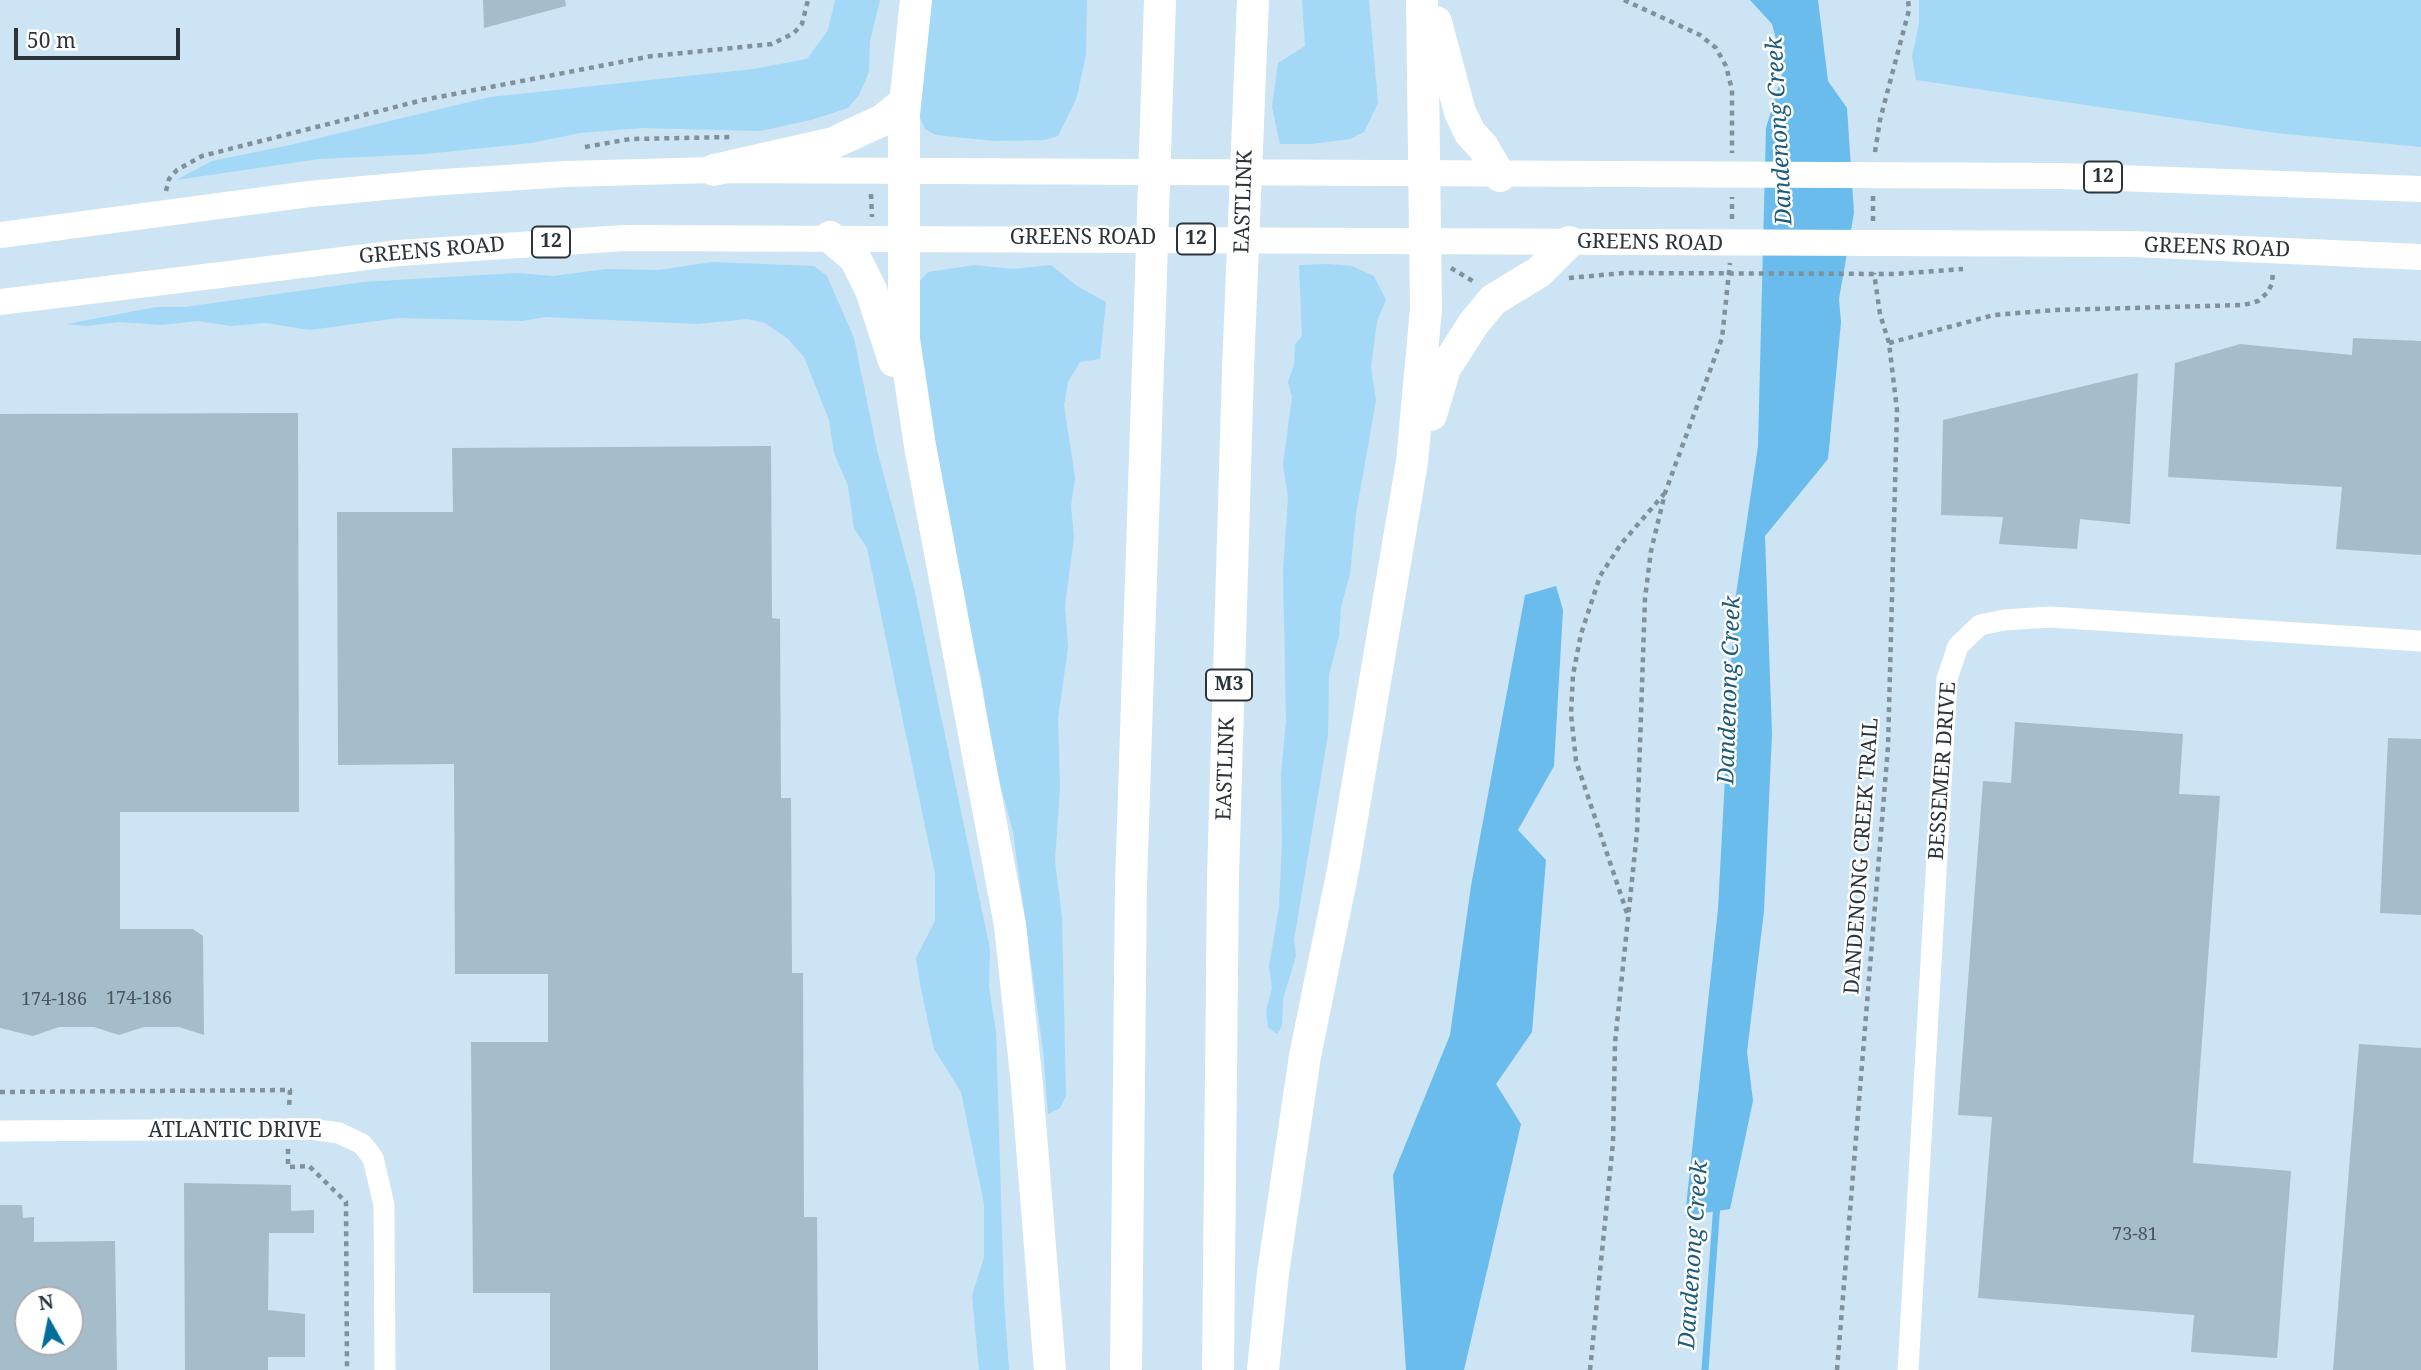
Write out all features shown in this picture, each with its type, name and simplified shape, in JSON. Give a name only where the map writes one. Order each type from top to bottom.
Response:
[{"type":"highway","points":[[916,0],[905,102],[904,171],[888,237],[920,446],[1010,925],[1027,1085],[1050,1370]]},
{"type":"highway","points":[[1126,1370],[1131,884],[1160,0]]},
{"type":"highway","name":"EASTLINK","points":[[1218,1370],[1223,876],[1238,369],[1254,0]]},
{"type":"highway","points":[[1263,1370],[1274,1260],[1305,1056],[1345,865],[1412,462],[1425,333],[1422,0]]},
{"type":"highway","points":[[1431,0],[1460,112],[1470,134],[1483,147],[1500,176]]},
{"type":"highway","points":[[714,170],[833,142],[883,120],[905,102]]},
{"type":"highway","points":[[830,237],[855,258],[871,290],[920,446]]},
{"type":"highway","points":[[1412,462],[1427,427],[1445,368],[1456,347],[1493,300],[1539,272],[1569,242]]},
{"type":"main road","name":"12","points":[[0,235],[166,212],[429,183],[566,174],[714,170],[1308,172],[1500,176],[1899,174],[2221,180],[2421,189]]},
{"type":"main road","name":"GREENS ROAD","points":[[0,302],[288,265],[509,244],[624,238],[1426,239],[1899,245],[2133,244],[2421,257]]},
{"type":"street","name":"BESSEMER DRIVE","points":[[1908,1370],[1947,679],[1958,646],[1980,625],[2004,620],[2050,617],[2421,641]]},
{"type":"street","name":"ATLANTIC DRIVE","points":[[0,1131],[289,1130],[340,1133],[362,1144],[373,1158],[384,1205],[385,1370]]},
{"type":"path","points":[[166,212],[169,179],[185,163],[202,156],[463,92],[652,56],[772,44],[794,33],[802,24],[808,0]]},
{"type":"path","points":[[1624,0],[1700,35],[1716,48],[1726,66],[1732,90],[1732,163]]},
{"type":"path","points":[[1908,0],[1909,10]]},
{"type":"path","points":[[870,170],[888,237]]},
{"type":"path","points":[[1731,225],[1732,188]]},
{"type":"path","name":"DANDENONG CREEK TRAIL","points":[[1837,1370],[1888,747],[1897,410],[1889,343],[1994,315],[2055,310],[2244,305],[2267,293],[2272,284],[2273,250]]},
{"type":"path","points":[[1590,1370],[1613,1143],[1615,1043],[1637,832],[1645,598],[1651,551],[1665,493],[1722,338],[1730,289],[1731,251]]},
{"type":"path","points":[[1697,272],[1895,274]]},
{"type":"path","points":[[1629,917],[1576,761],[1571,715],[1573,675],[1581,634],[1600,576],[1621,544],[1665,493]]},
{"type":"path","points":[[0,1092],[290,1090],[288,1167],[309,1166],[346,1202],[347,1370]]},
{"type":"shaded area","points":[[835,0],[880,0],[870,41],[869,72],[859,95],[848,108],[811,120],[760,131],[641,128],[580,133],[531,143],[426,154],[319,159],[176,180],[212,161],[490,97],[753,69],[807,59],[828,30]]},
{"type":"shaded area","points":[[926,0],[1087,0],[1086,54],[1077,97],[1058,136],[1044,140],[994,141],[936,135],[925,129],[917,112]]},
{"type":"shaded area","points":[[1302,0],[1369,0],[1378,103],[1364,132],[1350,139],[1312,144],[1280,144],[1272,107],[1278,63],[1305,46]]},
{"type":"shaded area","points":[[1919,0],[2421,0],[2421,147],[2276,133],[1916,80],[1912,57],[1919,23]]},
{"type":"shaded area","points":[[712,262],[814,266],[827,276],[854,338],[877,450],[914,588],[990,949],[989,987],[996,1031],[1004,1299],[1009,1370],[979,1370],[972,1296],[984,1257],[984,1204],[961,1092],[934,1049],[921,989],[916,958],[935,921],[935,874],[867,548],[854,528],[848,486],[834,453],[829,420],[804,357],[788,339],[765,323],[747,319],[697,324],[545,317],[522,321],[398,318],[310,330],[266,323],[231,326],[198,321],[161,325],[119,322],[87,326],[67,324],[156,307],[185,307],[363,282],[517,273],[553,276],[606,269],[659,270]]},
{"type":"shaded area","points":[[975,265],[1013,269],[1051,265],[1077,286],[1106,302],[1100,359],[1080,362],[1068,382],[1064,405],[1075,478],[1071,506],[1074,537],[1065,605],[1068,648],[1058,718],[1060,787],[1055,861],[1062,918],[1066,1096],[1060,1108],[1048,1114],[1043,1050],[1013,832],[995,765],[981,677],[972,648],[921,365],[917,284],[928,272]]},
{"type":"shaded area","points":[[1299,265],[1352,266],[1374,276],[1386,300],[1377,321],[1371,367],[1376,400],[1356,514],[1350,574],[1329,675],[1328,734],[1294,940],[1296,956],[1283,999],[1282,1026],[1277,1034],[1268,1027],[1266,1011],[1272,988],[1269,966],[1279,907],[1282,842],[1281,775],[1286,721],[1283,570],[1288,498],[1283,465],[1292,397],[1288,382],[1294,365],[1295,344],[1302,336]]},
{"type":"water","points":[[1750,0],[1818,0],[1828,81],[1847,108],[1854,213],[1839,299],[1841,322],[1828,459],[1765,536],[1772,734],[1764,911],[1747,1052],[1753,1101],[1730,1209],[1685,1216],[1718,909],[1734,608],[1758,446],[1766,128],[1784,68],[1772,24]]},
{"type":"water","points":[[1556,586],[1563,610],[1554,766],[1518,830],[1546,860],[1532,1032],[1496,1084],[1521,1124],[1464,1370],[1406,1370],[1393,1175],[1450,1035],[1471,886],[1525,595]]},
{"type":"building","points":[[483,0],[565,0],[566,6],[484,28]]},
{"type":"building","points":[[2353,338],[2421,341],[2421,555],[2336,549],[2342,487],[2168,477],[2175,363],[2240,344],[2352,355]]},
{"type":"building","points":[[2138,373],[2130,524],[2080,519],[2077,549],[1999,544],[2003,517],[1941,515],[1943,420]]},
{"type":"building","points":[[298,413],[299,812],[120,812],[120,929],[193,929],[203,936],[204,1035],[179,1027],[144,1027],[119,1035],[94,1027],[59,1027],[33,1036],[0,1028],[0,414]]},
{"type":"building","points":[[771,446],[772,618],[780,619],[781,798],[791,798],[792,973],[803,973],[804,1217],[817,1217],[818,1370],[550,1370],[550,1293],[473,1293],[471,1042],[548,1042],[548,974],[455,974],[454,764],[338,765],[337,512],[453,512],[452,448]]},
{"type":"building","points":[[2015,722],[2183,734],[2179,794],[2220,796],[2193,1163],[2291,1171],[2277,1358],[2191,1352],[2194,1315],[1978,1298],[1992,1117],[1958,1115],[1983,781],[2011,783]]},
{"type":"building","points":[[2388,738],[2421,739],[2421,915],[2380,913]]},
{"type":"building","points":[[2359,1044],[2421,1048],[2421,1370],[2333,1370]]},
{"type":"building","points":[[184,1183],[291,1185],[291,1211],[314,1210],[314,1233],[269,1233],[268,1310],[305,1314],[305,1357],[268,1357],[268,1370],[185,1370]]},
{"type":"building","points":[[0,1205],[22,1205],[23,1218],[34,1217],[34,1242],[115,1241],[117,1370],[0,1370]]},
{"type":"waterway","name":"Dandenong Creek","points":[[1705,1370],[1717,1203]]}]
